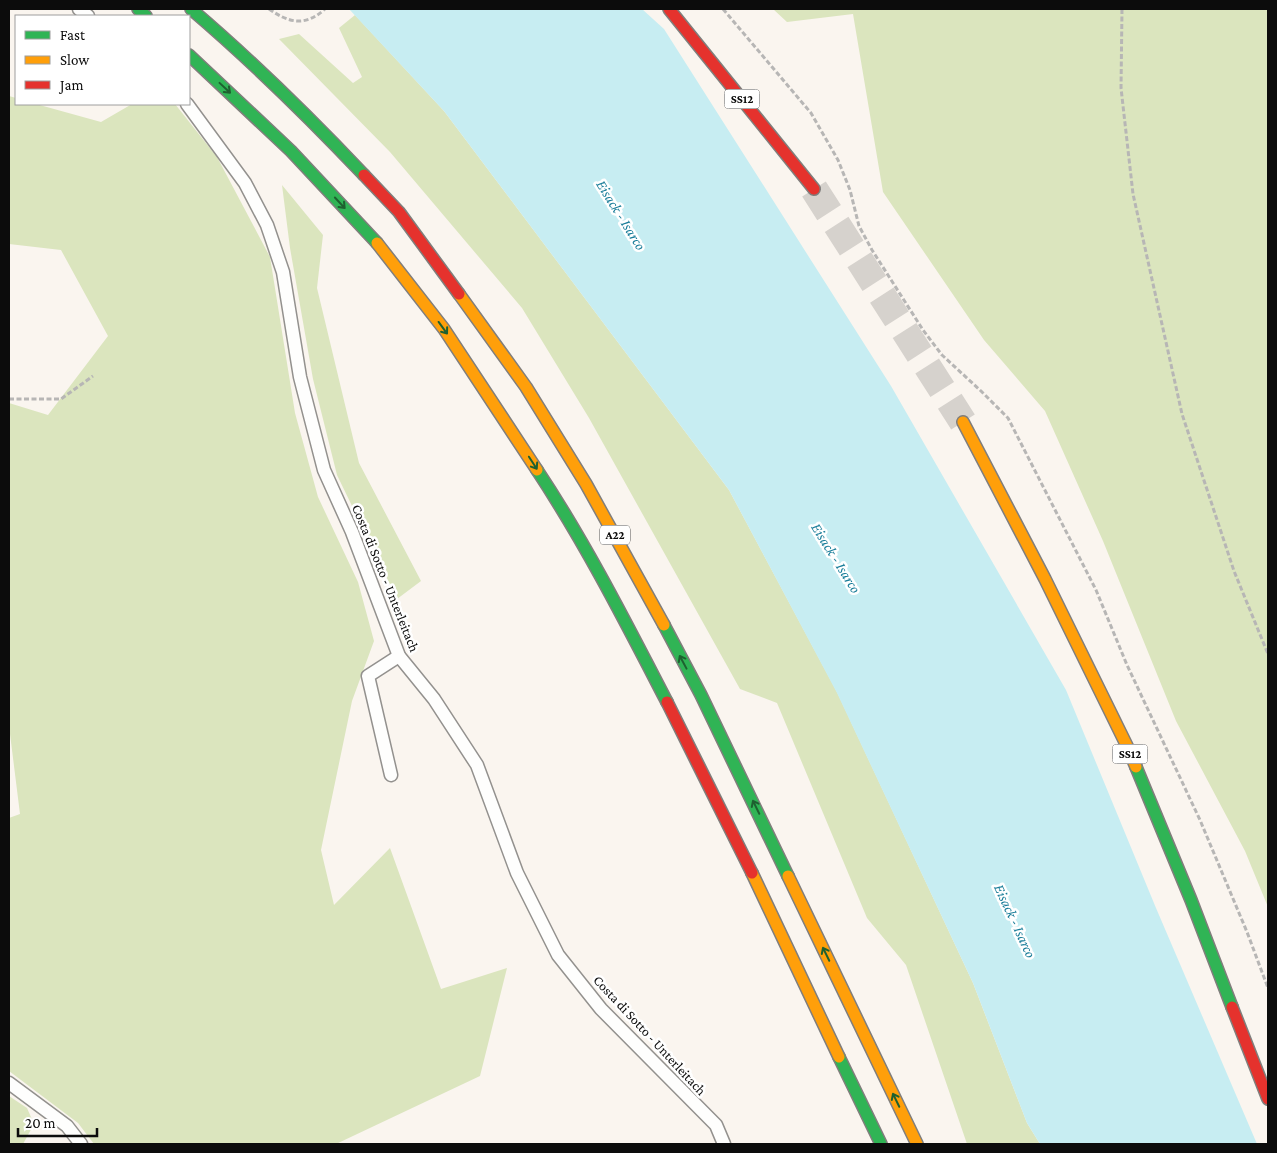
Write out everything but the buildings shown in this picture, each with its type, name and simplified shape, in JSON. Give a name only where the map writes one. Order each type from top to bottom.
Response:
[{"type":"main road","name":"A22","points":[[191,9],[234,46],[314,123],[399,212],[526,387],[586,484],[633,566],[701,695],[917,1144]]},
{"type":"main road","name":"SS12","points":[[669,9],[814,189]]},
{"type":"main road","name":"A22","points":[[190,56],[291,151],[371,236],[444,329],[559,503],[608,588],[674,716],[730,828],[881,1144]]},
{"type":"main road","name":"SS12","points":[[963,422],[1045,579],[1127,746],[1191,900],[1268,1098]]},
{"type":"lane","name":"Costa di Sotto - Unterleitach","points":[[188,105],[245,183],[267,225],[283,272],[300,377],[324,470],[352,532],[400,656],[434,699],[477,765],[517,872],[558,954],[601,1009],[716,1126],[724,1144]]},
{"type":"lane","points":[[392,775],[368,676],[400,656]]},
{"type":"lane","points":[[9,1083],[67,1126],[81,1144]]},
{"type":"path","points":[[269,9],[288,20],[306,21],[320,14],[325,9]]},
{"type":"path","points":[[723,9],[811,113],[838,160],[850,190],[859,226],[872,250],[923,330],[942,356],[1008,418],[1096,590],[1127,664],[1200,820],[1247,932],[1268,988]]},
{"type":"path","points":[[1122,9],[1122,88],[1133,194],[1182,414],[1234,571],[1268,654]]},
{"type":"path","points":[[9,399],[61,399],[93,376]]},
{"type":"green space","points":[[773,9],[1268,9],[1268,907],[1245,851],[1176,721],[1103,541],[1045,411],[984,340],[883,192],[853,14],[787,22]]},
{"type":"green space","points":[[355,15],[444,111],[729,490],[837,692],[973,983],[1027,1123],[1040,1144],[967,1144],[906,965],[867,918],[777,703],[740,689],[589,418],[522,308],[390,152],[279,39],[299,34],[353,83],[362,77],[339,28]]},
{"type":"green space","points":[[9,96],[15,98],[15,105],[40,105],[101,122],[130,105],[176,105],[217,157],[270,257],[295,413],[318,497],[358,582],[374,641],[352,701],[321,850],[334,905],[390,848],[441,989],[507,968],[480,1076],[336,1144],[94,1144],[78,1123],[9,1071],[9,818],[20,814],[9,726],[9,403],[48,415],[108,336],[61,250],[9,244]]},
{"type":"green space","points":[[282,185],[323,235],[317,288],[359,463],[421,581],[397,599],[337,475],[313,379],[290,248]]},
{"type":"green space","points":[[9,1096],[27,1108],[34,1124],[23,1144],[9,1144]]},
{"type":"water","name":"Eisack - Isarco","points":[[349,9],[642,9],[664,29],[891,386],[1066,690],[1156,908],[1257,1144],[1040,1144],[1027,1123],[973,983],[837,693],[729,490],[444,111]]},
{"type":"tunnel","points":[[814,189],[963,422]]},
{"type":"traffic: fast","points":[[138,9],[145,15]]},
{"type":"traffic: fast","points":[[191,9],[280,90],[364,175]]},
{"type":"traffic: fast","points":[[190,56],[291,151],[377,243]]},
{"type":"traffic: fast","points":[[537,470],[589,555],[667,702]]},
{"type":"traffic: fast","points":[[664,625],[701,695],[788,876]]},
{"type":"traffic: fast","points":[[1136,767],[1191,900],[1232,1007]]},
{"type":"traffic: fast","points":[[839,1057],[881,1144]]},
{"type":"traffic: slow","points":[[377,243],[444,329],[537,470]]},
{"type":"traffic: slow","points":[[459,294],[526,387],[586,484],[664,625]]},
{"type":"traffic: slow","points":[[963,422],[1045,579],[1136,767]]},
{"type":"traffic: slow","points":[[752,873],[839,1057]]},
{"type":"traffic: slow","points":[[788,876],[917,1144]]},
{"type":"traffic: jam","points":[[669,9],[814,189]]},
{"type":"traffic: jam","points":[[364,175],[399,212],[459,294]]},
{"type":"traffic: jam","points":[[667,702],[752,873]]},
{"type":"traffic: jam","points":[[1232,1007],[1268,1099]]}]
